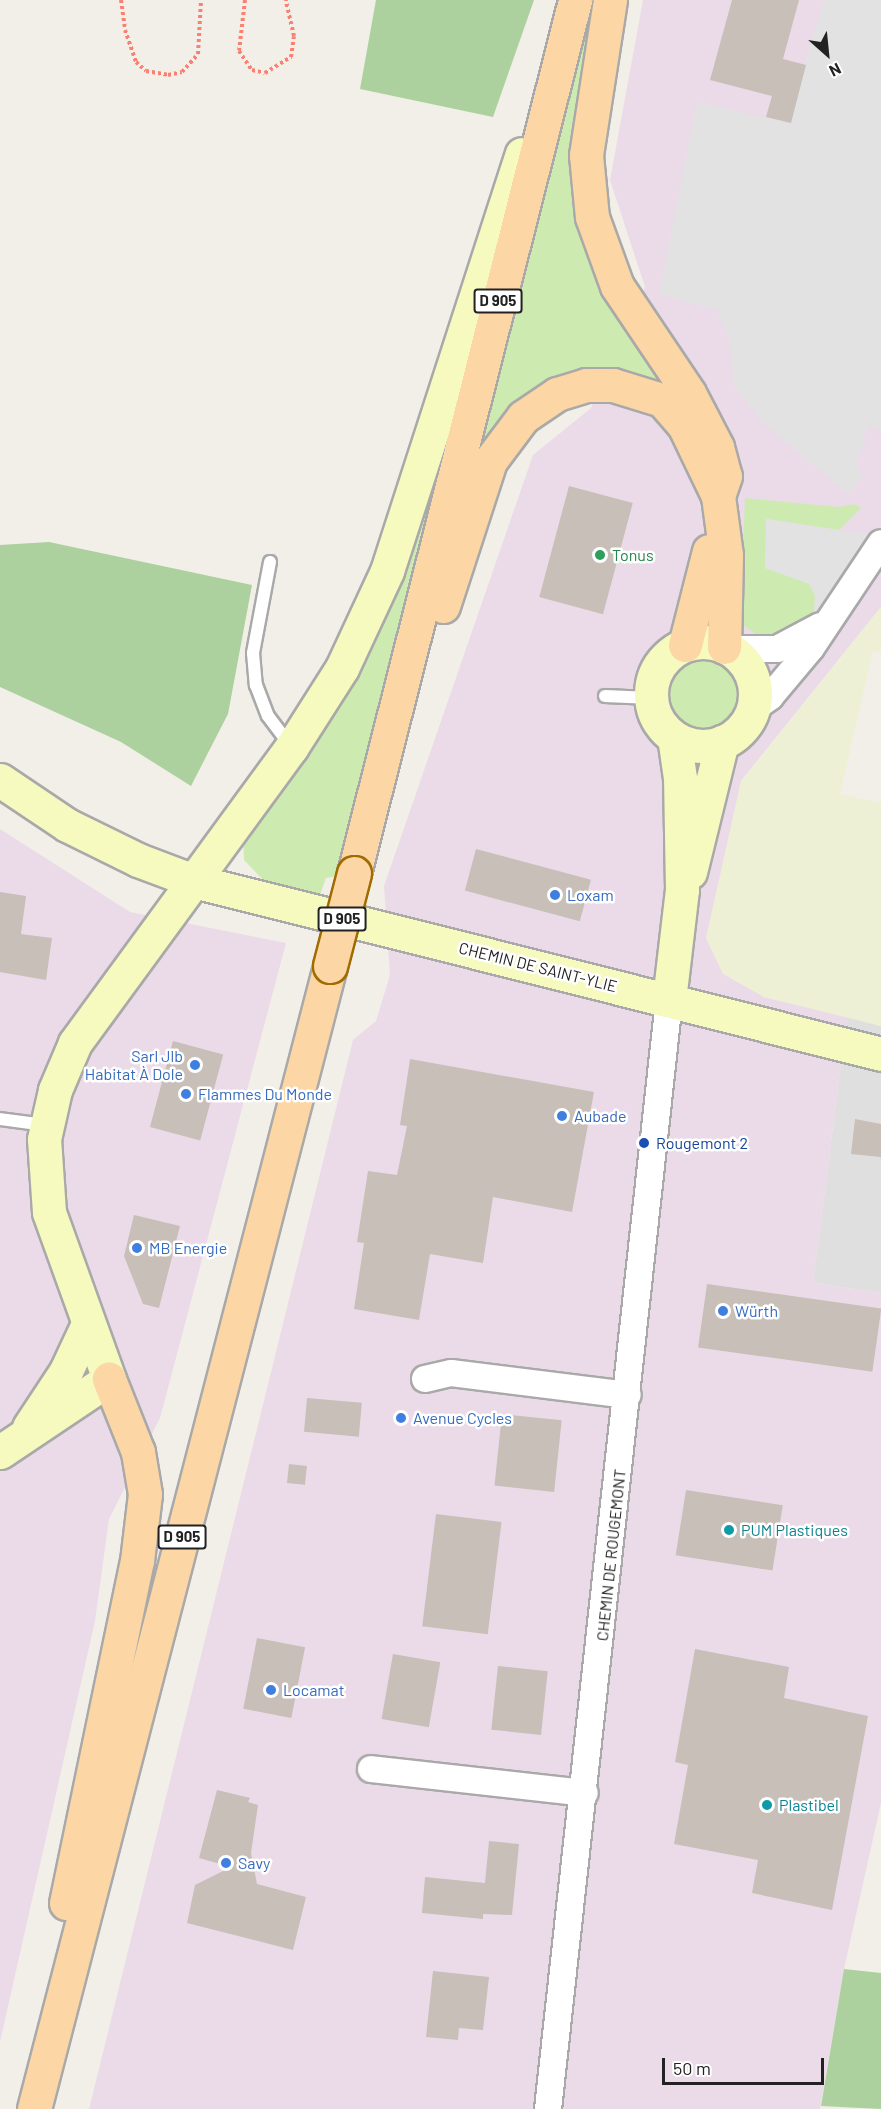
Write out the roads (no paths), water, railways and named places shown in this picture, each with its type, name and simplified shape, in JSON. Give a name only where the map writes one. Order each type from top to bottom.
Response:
[{"type":"main road","name":"D 905","points":[[34,2109],[354,873],[575,0]]},
{"type":"main road","points":[[610,0],[586,154],[592,217],[608,267],[634,316],[711,431],[725,476],[719,510],[685,645]]},
{"type":"main road","points":[[365,829],[382,811],[490,461],[523,417],[557,394],[586,385],[647,391],[662,400],[684,424],[719,510],[726,555],[727,648]]},
{"type":"main road","points":[[22,2109],[137,1561],[145,1494],[138,1452],[110,1379]]},
{"type":"street","points":[[10,1445],[110,1379],[87,1326],[49,1212],[43,1162],[46,1125],[75,1043],[291,748],[342,668],[387,571],[434,434],[569,0]]},
{"type":"street","points":[[826,623],[787,646],[727,648],[705,642],[685,645],[658,669],[651,698],[661,724],[674,737],[703,746],[722,742],[736,735],[753,709],[770,697],[812,648],[826,623],[881,543]]},
{"type":"street","points":[[727,648],[752,675],[753,709]]},
{"type":"street","points":[[669,1000],[682,890],[678,843],[680,778],[674,737]]},
{"type":"street","points":[[682,890],[697,854],[709,784],[722,742]]},
{"type":"street","name":"CHEMIN DE SAINT-YLIE","points":[[0,780],[67,825],[138,860],[194,881],[881,1054]]},
{"type":"street","name":"CHEMIN DE ROUGEMONT","points":[[548,2109],[585,1793],[669,1000]]},
{"type":"street","points":[[10,1445],[66,1371],[87,1326]]},
{"type":"street","points":[[425,1379],[451,1373],[628,1395]]},
{"type":"street","points":[[371,1768],[585,1793]]},
{"type":"lane","points":[[270,562],[253,653],[256,685],[268,716],[291,748]]},
{"type":"lane","points":[[605,696],[651,698]]},
{"type":"lane","points":[[0,1119],[46,1125]]},
{"type":"place","name":"Tonus","points":[[600,555]]},
{"type":"place","name":"Loxam","points":[[555,895]]},
{"type":"place","name":"Sarl Jlb Habitat À Dole","points":[[195,1065]]},
{"type":"place","name":"Flammes Du Monde","points":[[186,1094]]},
{"type":"place","name":"Aubade","points":[[562,1116]]},
{"type":"place","name":"Rougemont 2","points":[[644,1143]]},
{"type":"place","name":"MB Energie","points":[[137,1248]]},
{"type":"place","name":"Würth","points":[[723,1311]]},
{"type":"place","name":"Avenue Cycles","points":[[401,1418]]},
{"type":"place","name":"PUM Plastiques","points":[[729,1530]]},
{"type":"place","name":"Locamat","points":[[271,1690]]},
{"type":"place","name":"Plastibel","points":[[767,1805]]},
{"type":"place","name":"Savy","points":[[226,1863]]}]
